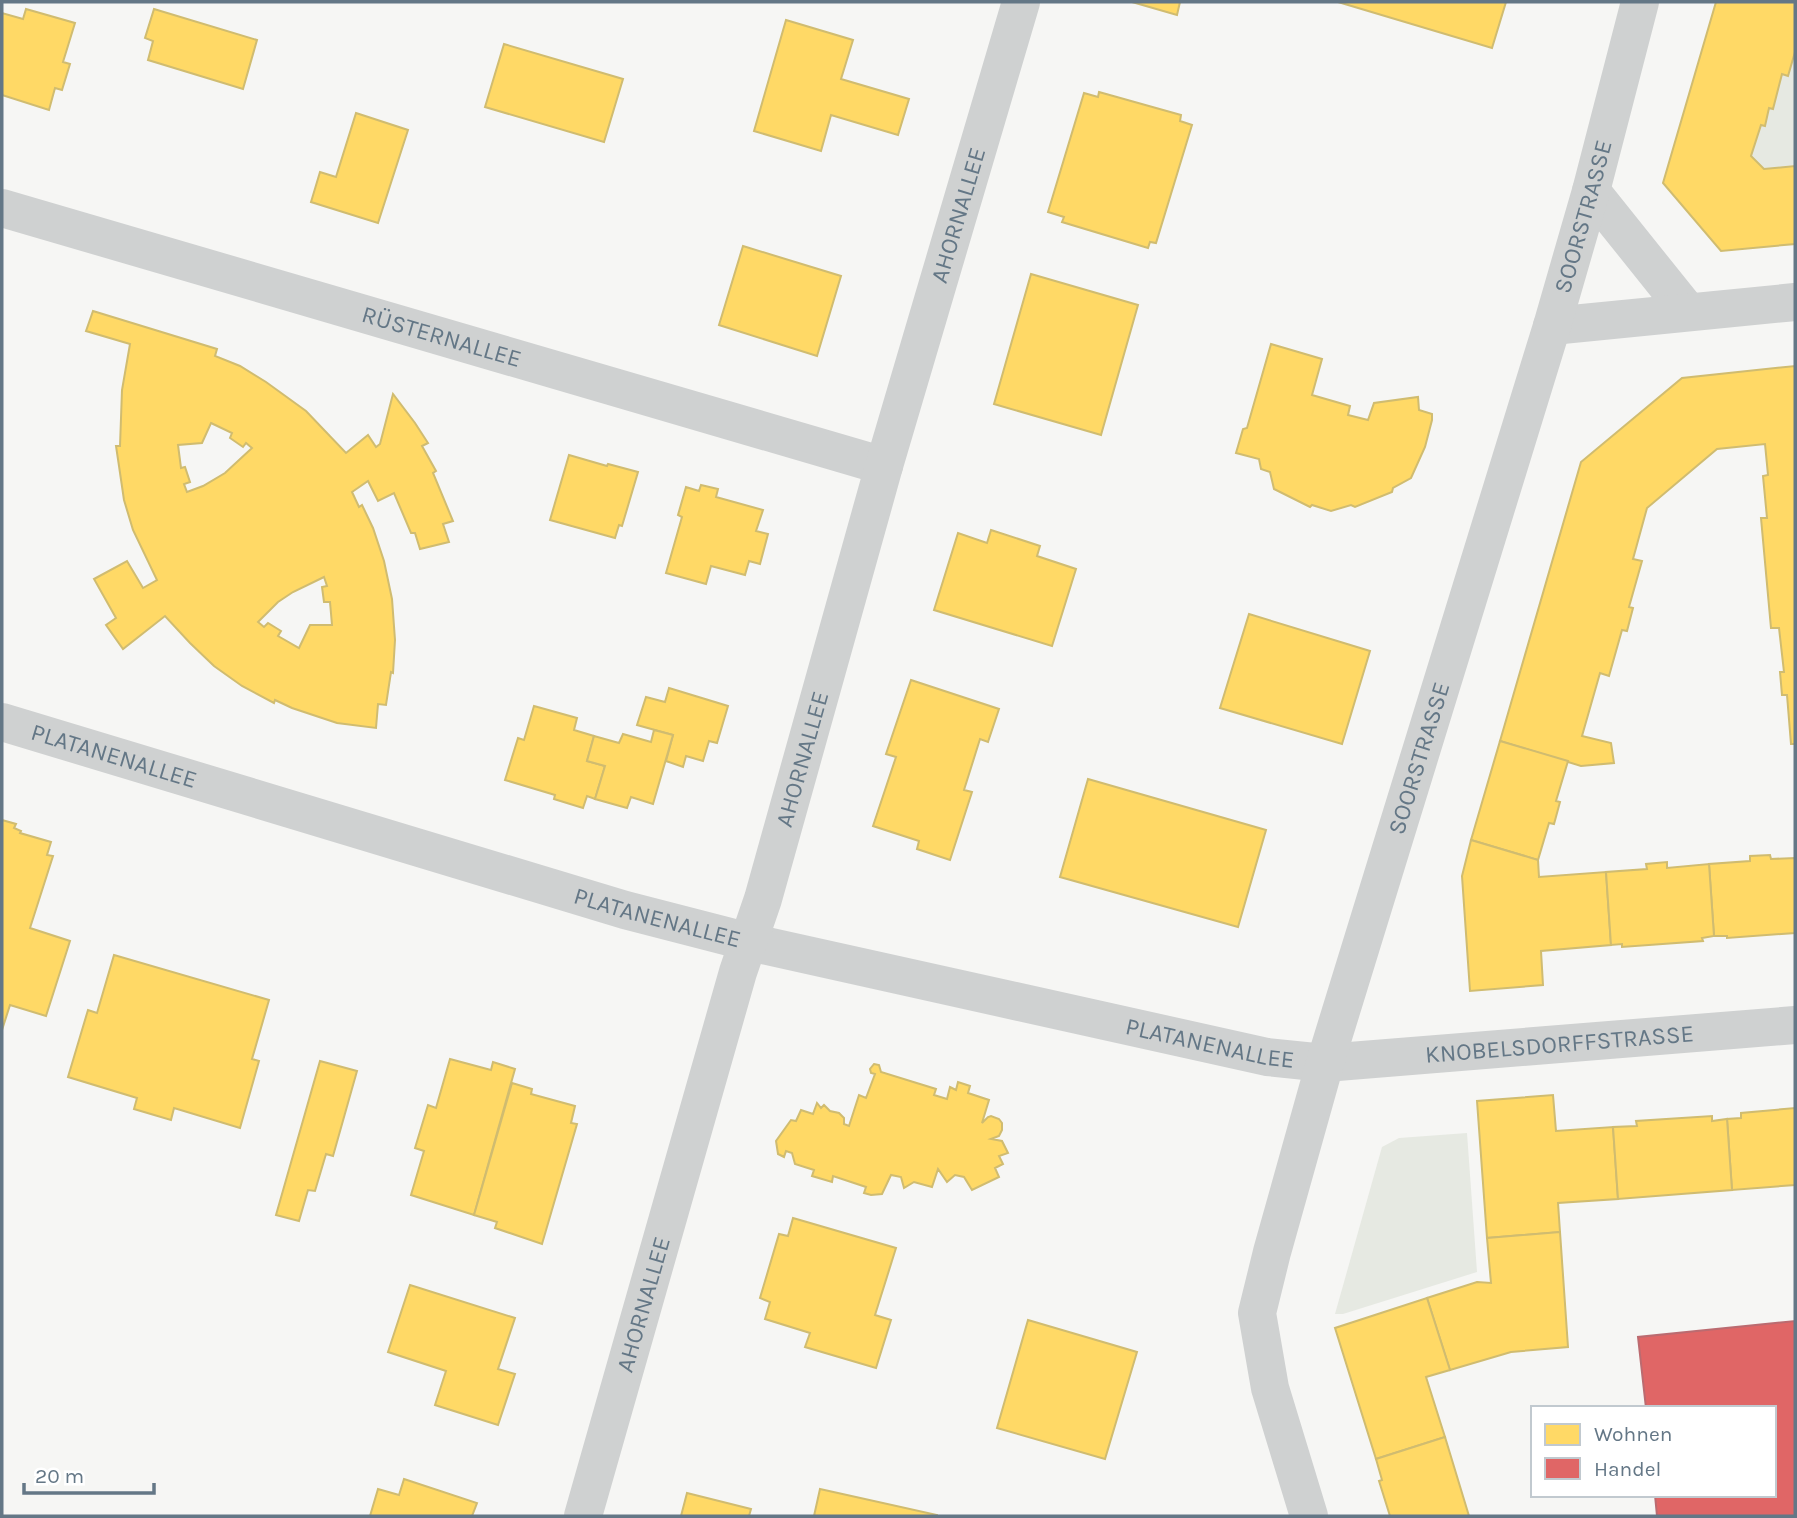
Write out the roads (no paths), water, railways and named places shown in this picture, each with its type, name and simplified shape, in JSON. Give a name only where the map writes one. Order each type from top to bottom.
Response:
[{"type":"street","name":"AHORNALLEE","points":[[583,1516],[738,972],[763,899],[884,466],[1021,2]]},
{"type":"street","name":"SOORSTRASSE","points":[[1310,1516],[1270,1388],[1257,1313],[1325,1063],[1552,326],[1591,191],[1640,2]]},
{"type":"street","points":[[1591,191],[1688,312]]},
{"type":"street","name":"RÜSTERNALLEE","points":[[2,208],[884,466]]},
{"type":"street","points":[[1552,326],[1795,302]]},
{"type":"street","name":"PLATANENALLEE","points":[[2,722],[612,906],[748,942],[1241,1051],[1325,1063]]},
{"type":"street","name":"KNOBELSDORFFSTRASSE","points":[[1325,1063],[1795,1026]]}]
